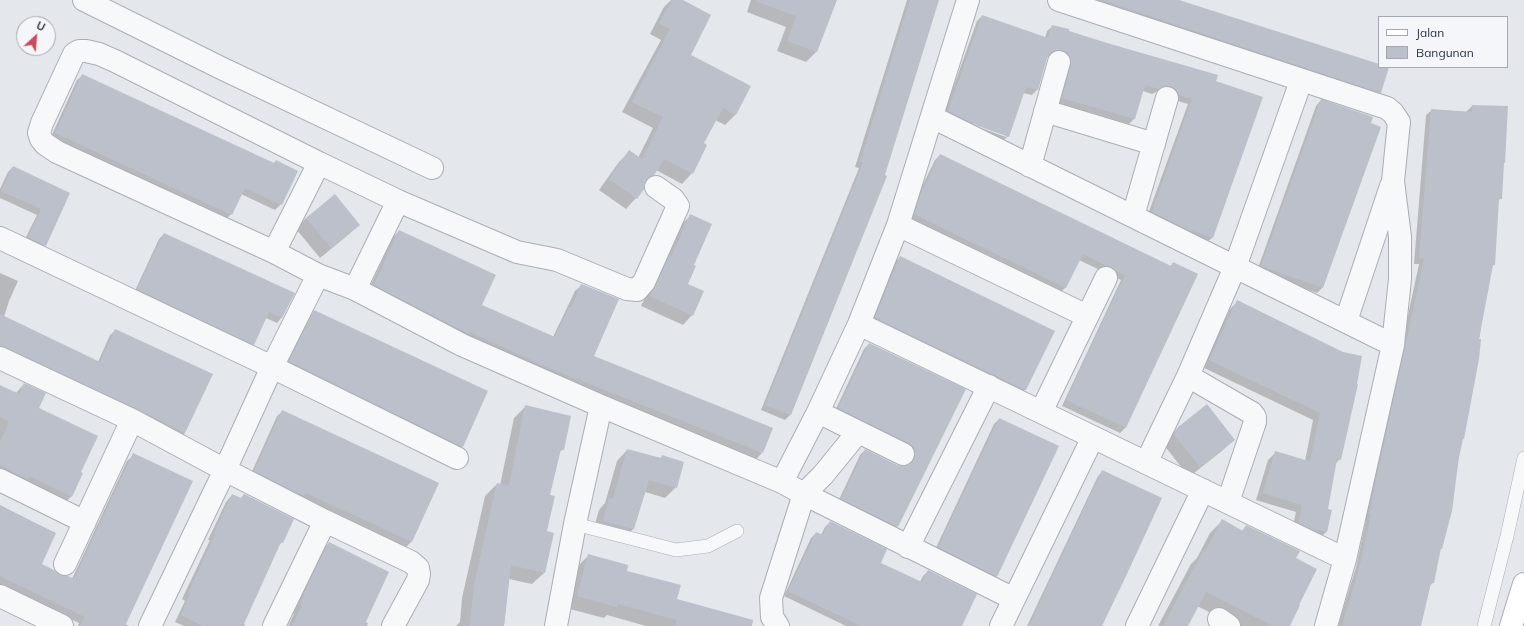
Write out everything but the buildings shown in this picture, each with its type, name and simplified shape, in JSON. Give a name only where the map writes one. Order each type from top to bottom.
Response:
[{"type":"main road","points":[[1511,626],[1524,584]]},
{"type":"street","points":[[84,0],[228,71],[432,168]]},
{"type":"street","points":[[782,482],[818,412],[859,324],[898,225],[968,0]]},
{"type":"street","points":[[1059,0],[1301,81],[1387,108],[1393,113],[1399,122],[1393,181],[1346,322]]},
{"type":"street","points":[[656,187],[673,200],[678,206],[644,282],[637,290],[627,289],[558,260],[517,252],[398,201],[99,54],[86,51],[79,51],[74,54],[42,122],[39,133],[45,144],[57,152],[274,252],[318,275],[355,289],[462,345],[601,406],[782,482],[908,547],[1014,599]]},
{"type":"street","points":[[1030,166],[1059,62]]},
{"type":"street","points":[[1146,463],[1188,376],[1235,267],[1301,81]]},
{"type":"street","points":[[1133,216],[1167,98]]},
{"type":"street","points":[[1046,111],[1154,144]]},
{"type":"street","points":[[932,117],[1393,345]]},
{"type":"street","points":[[274,252],[319,163]]},
{"type":"street","points":[[1326,626],[1345,559],[1393,345],[1400,279],[1400,237],[1393,181]]},
{"type":"street","points":[[355,289],[398,201]]},
{"type":"street","points":[[898,225],[1087,316]]},
{"type":"street","points":[[0,238],[272,367],[457,458]]},
{"type":"street","points":[[150,626],[225,470],[272,367],[318,275]]},
{"type":"street","points":[[1041,412],[1106,278]]},
{"type":"street","points":[[859,324],[1345,559]]},
{"type":"street","points":[[0,358],[132,420],[325,521],[411,562],[418,568],[418,580],[393,626]]},
{"type":"street","points":[[1188,376],[1252,413],[1255,417],[1255,422],[1228,502]]},
{"type":"street","points":[[908,547],[989,386]]},
{"type":"street","points":[[556,626],[575,524],[601,406]]},
{"type":"street","points":[[818,412],[903,454]]},
{"type":"street","points":[[65,564],[132,420]]},
{"type":"street","points":[[778,626],[772,617],[771,598],[804,494],[823,475],[858,432]]},
{"type":"street","points":[[1001,626],[1093,437]]},
{"type":"street","points":[[0,480],[85,522]]},
{"type":"street","points":[[1137,626],[1203,490]]},
{"type":"street","points":[[274,626],[325,521]]},
{"type":"street","points":[[0,596],[62,626]]},
{"type":"lane","points":[[1484,626],[1507,536],[1524,458]]},
{"type":"lane","points":[[575,524],[676,550],[708,546],[737,531]]}]
